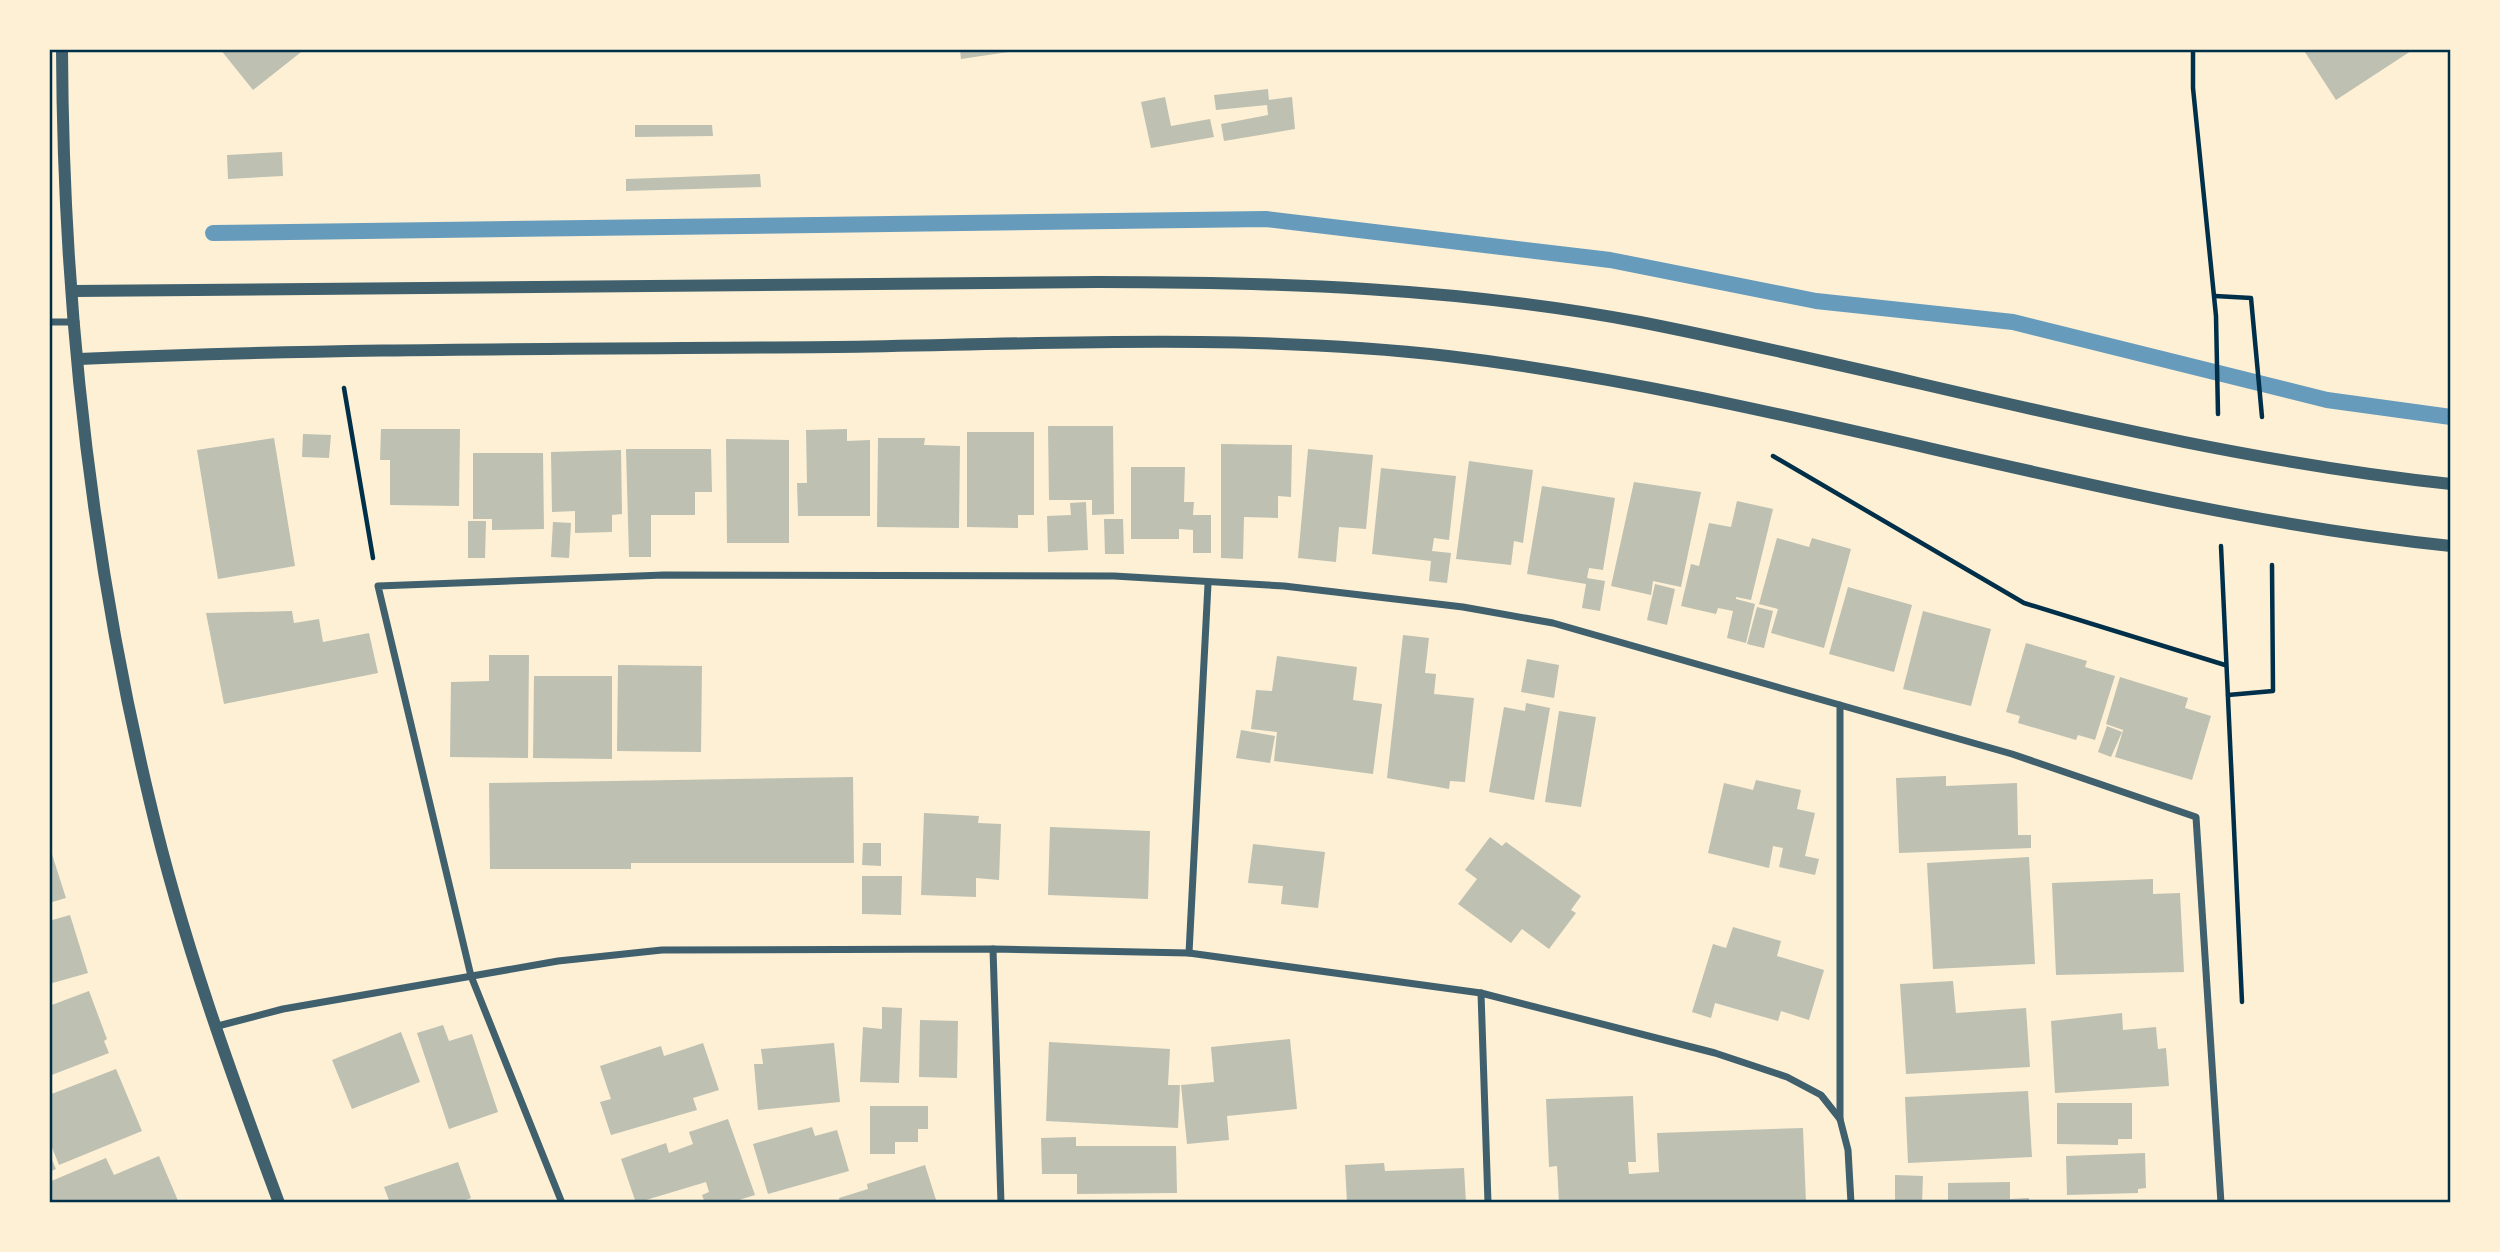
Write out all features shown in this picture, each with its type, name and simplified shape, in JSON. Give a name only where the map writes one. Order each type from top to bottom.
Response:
[{"type":"street","points":[[62,49],[62,151],[73,291],[88,470],[106,593],[150,803],[214,1027],[279,1203]]},
{"type":"street","points":[[73,291],[1098,282],[1247,282],[1407,291],[1638,322],[2286,463],[2451,484]]},
{"type":"street","points":[[49,322],[76,323]]},
{"type":"street","points":[[79,359],[251,351],[1176,343],[1372,349],[1473,360],[1624,383],[2278,524],[2451,546]]},
{"type":"street","points":[[562,1203],[471,976],[379,586],[664,575],[1114,576],[1208,584],[1298,587],[1463,607],[1553,623],[2012,754],[2196,817],[2221,1203]]},
{"type":"street","points":[[1189,953],[1208,584]]},
{"type":"street","points":[[1840,705],[1840,1119],[1848,1150],[1851,1203]]},
{"type":"street","points":[[214,1027],[283,1009],[558,961],[662,950],[993,949],[1189,953],[1481,993],[1702,1050],[1787,1077],[1821,1095],[1840,1119]]},
{"type":"street","points":[[993,949],[1001,1203]]},
{"type":"street","points":[[1481,993],[1488,1203]]},
{"type":"path","points":[[2193,49],[2193,88],[2216,316]]},
{"type":"path","points":[[2215,296],[2252,298],[2262,417]]},
{"type":"path","points":[[344,388],[379,586]]},
{"type":"path","points":[[1773,456],[2024,603],[2225,665]]},
{"type":"path","points":[[2228,695],[2273,691],[2272,565]]},
{"type":"path","points":[[2223,646],[2228,695],[2243,1010]]},
{"type":"building","points":[[220,49],[305,49],[253,90]]},
{"type":"building","points":[[960,49],[1015,49],[1015,51],[961,59]]},
{"type":"building","points":[[2303,49],[2414,49],[2336,100]]},
{"type":"building","points":[[1268,89],[1269,100],[1292,97],[1295,129],[1224,141],[1221,124],[1268,115],[1267,105],[1216,110],[1214,95]]},
{"type":"building","points":[[1165,97],[1171,126],[1210,119],[1214,137],[1151,148],[1141,102]]},
{"type":"building","points":[[635,125],[712,125],[713,136],[635,137]]},
{"type":"building","points":[[282,152],[283,176],[228,179],[227,155]]},
{"type":"building","points":[[760,174],[761,187],[626,191],[626,179]]},
{"type":"building","points":[[1048,426],[1113,426],[1114,514],[1092,515],[1092,500],[1049,500]]},
{"type":"building","points":[[381,429],[460,429],[459,506],[390,505],[390,460],[380,460]]},
{"type":"building","points":[[847,429],[847,441],[870,440],[870,516],[798,516],[797,483],[807,483],[806,430]]},
{"type":"building","points":[[967,432],[1034,432],[1034,515],[1018,515],[1018,528],[967,527]]},
{"type":"building","points":[[303,434],[331,435],[329,458],[302,457]]},
{"type":"building","points":[[274,438],[295,566],[218,579],[197,450]]},
{"type":"building","points":[[878,438],[925,438],[924,445],[960,446],[959,528],[877,527]]},
{"type":"building","points":[[726,439],[789,440],[789,543],[727,543]]},
{"type":"building","points":[[1221,444],[1292,445],[1291,497],[1278,496],[1278,518],[1244,517],[1243,559],[1221,558]]},
{"type":"building","points":[[626,449],[711,449],[712,492],[695,492],[695,515],[651,515],[651,557],[629,557]]},
{"type":"building","points":[[1308,449],[1373,455],[1366,529],[1339,527],[1336,562],[1298,558]]},
{"type":"building","points":[[621,450],[622,514],[612,515],[612,532],[575,533],[575,511],[552,512],[551,452]]},
{"type":"building","points":[[473,453],[543,453],[544,529],[492,530],[492,519],[473,519]]},
{"type":"building","points":[[1469,461],[1533,470],[1523,543],[1514,541],[1511,565],[1456,559]]},
{"type":"building","points":[[1131,467],[1185,467],[1184,502],[1194,502],[1193,515],[1211,515],[1211,553],[1193,553],[1193,530],[1179,529],[1179,539],[1131,539]]},
{"type":"building","points":[[1381,468],[1456,476],[1449,540],[1434,538],[1432,551],[1451,553],[1447,583],[1429,581],[1431,561],[1372,554]]},
{"type":"building","points":[[1634,482],[1701,492],[1681,587],[1653,581],[1651,595],[1611,586]]},
{"type":"building","points":[[1542,486],[1615,498],[1603,570],[1589,568],[1587,578],[1605,581],[1600,611],[1582,608],[1586,584],[1527,574]]},
{"type":"building","points":[[1737,501],[1773,509],[1751,600],[1736,597],[1755,604],[1746,643],[1727,638],[1733,611],[1718,608],[1716,614],[1681,606],[1691,564],[1699,566],[1709,523],[1731,527]]},
{"type":"building","points":[[1086,502],[1088,550],[1048,552],[1047,516],[1071,515],[1070,503]]},
{"type":"building","points":[[1104,519],[1123,519],[1124,554],[1105,554]]},
{"type":"building","points":[[468,521],[486,521],[485,558],[468,558]]},
{"type":"building","points":[[553,522],[571,523],[569,558],[551,557]]},
{"type":"building","points":[[1777,538],[1809,547],[1812,538],[1851,549],[1824,648],[1771,633],[1778,609],[1759,604]]},
{"type":"building","points":[[1655,584],[1675,589],[1667,625],[1647,620]]},
{"type":"building","points":[[1848,587],[1912,605],[1894,672],[1829,654]]},
{"type":"building","points":[[1757,607],[1773,611],[1764,648],[1747,644]]},
{"type":"building","points":[[292,611],[294,623],[319,619],[323,642],[369,633],[378,673],[224,704],[206,613]]},
{"type":"building","points":[[1923,611],[1991,629],[1971,706],[1903,689]]},
{"type":"building","points":[[1403,635],[1429,638],[1425,673],[1436,674],[1434,694],[1474,698],[1465,782],[1450,781],[1449,789],[1387,778]]},
{"type":"building","points":[[2026,643],[2087,661],[2085,667],[2115,676],[2095,740],[2078,735],[2076,740],[2018,723],[2020,716],[2006,712]]},
{"type":"building","points":[[489,655],[529,655],[528,758],[450,757],[451,682],[489,681]]},
{"type":"building","points":[[1277,656],[1357,667],[1353,700],[1382,704],[1373,774],[1274,761],[1277,732],[1251,729],[1256,690],[1272,691]]},
{"type":"building","points":[[1527,659],[1559,665],[1554,698],[1521,692]]},
{"type":"building","points":[[618,665],[702,666],[701,752],[617,751]]},
{"type":"building","points":[[534,676],[612,676],[612,759],[533,758]]},
{"type":"building","points":[[2120,677],[2188,698],[2185,708],[2211,716],[2192,780],[2115,757],[2124,727],[2123,730],[2106,724]]},
{"type":"building","points":[[1526,703],[1550,708],[1534,800],[1489,792],[1504,707],[1525,711]]},
{"type":"building","points":[[1559,711],[1596,717],[1581,807],[1545,802]]},
{"type":"building","points":[[2107,726],[2122,732],[2111,757],[2098,752]]},
{"type":"building","points":[[1241,730],[1275,736],[1270,763],[1236,758]]},
{"type":"building","points":[[1946,776],[1946,786],[2017,783],[2018,835],[2031,835],[2031,848],[1899,853],[1896,778]]},
{"type":"building","points":[[853,777],[854,863],[631,863],[631,869],[490,869],[489,783]]},
{"type":"building","points":[[1756,780],[1801,790],[1797,809],[1815,813],[1805,856],[1819,859],[1815,875],[1779,867],[1783,848],[1773,846],[1769,868],[1708,853],[1724,783],[1753,790]]},
{"type":"building","points":[[924,813],[979,816],[978,823],[1001,824],[999,880],[976,878],[976,897],[921,895]]},
{"type":"building","points":[[1050,827],[1150,831],[1148,899],[1048,895]]},
{"type":"building","points":[[1490,837],[1502,846],[1506,842],[1581,896],[1571,910],[1576,913],[1549,949],[1522,929],[1511,943],[1458,904],[1477,879],[1465,870]]},
{"type":"building","points":[[863,843],[881,843],[881,866],[862,865]]},
{"type":"building","points":[[1253,844],[1325,852],[1318,908],[1281,904],[1283,886],[1248,883]]},
{"type":"building","points":[[49,845],[66,898],[49,903]]},
{"type":"building","points":[[2029,857],[2035,964],[1933,969],[1927,863]]},
{"type":"building","points":[[862,876],[902,876],[901,915],[862,914]]},
{"type":"building","points":[[2153,879],[2153,894],[2180,893],[2184,972],[2056,975],[2052,883]]},
{"type":"building","points":[[70,915],[88,973],[49,984],[49,921]]},
{"type":"building","points":[[1733,927],[1781,941],[1777,956],[1824,970],[1809,1020],[1781,1011],[1778,1021],[1715,1003],[1711,1018],[1692,1012],[1713,944],[1726,948]]},
{"type":"building","points":[[1953,981],[1956,1013],[2026,1008],[2030,1067],[1906,1074],[1900,984]]},
{"type":"building","points":[[89,991],[107,1039],[104,1041],[109,1053],[49,1076],[49,1006]]},
{"type":"building","points":[[882,1007],[902,1008],[899,1083],[860,1082],[863,1027],[882,1029]]},
{"type":"building","points":[[2122,1013],[2123,1030],[2156,1027],[2158,1049],[2166,1048],[2169,1086],[2055,1093],[2051,1021]]},
{"type":"building","points":[[920,1020],[958,1021],[957,1078],[919,1077]]},
{"type":"building","points":[[443,1025],[449,1041],[472,1034],[498,1112],[449,1129],[417,1033]]},
{"type":"building","points":[[401,1032],[420,1082],[352,1109],[332,1060]]},
{"type":"building","points":[[1290,1039],[1297,1109],[1227,1116],[1229,1140],[1187,1144],[1181,1085],[1214,1082],[1211,1047]]},
{"type":"building","points":[[1049,1042],[1170,1049],[1168,1085],[1180,1085],[1178,1128],[1046,1121]]},
{"type":"building","points":[[703,1043],[719,1090],[693,1098],[697,1110],[611,1135],[600,1102],[611,1099],[600,1066],[661,1046],[664,1056]]},
{"type":"building","points":[[834,1043],[840,1102],[758,1110],[754,1064],[763,1064],[761,1049]]},
{"type":"building","points":[[116,1069],[142,1131],[59,1165],[49,1140],[49,1095]]},
{"type":"building","points":[[2028,1091],[2032,1157],[1908,1163],[1905,1097]]},
{"type":"building","points":[[1633,1096],[1636,1162],[1628,1162],[1629,1174],[1659,1172],[1657,1133],[1803,1128],[1806,1203],[1559,1203],[1557,1166],[1549,1167],[1546,1099]]},
{"type":"building","points":[[2057,1103],[2132,1103],[2132,1139],[2118,1139],[2118,1145],[2057,1144]]},
{"type":"building","points":[[870,1106],[928,1106],[928,1129],[918,1129],[918,1142],[895,1142],[895,1154],[870,1154]]},
{"type":"building","points":[[728,1119],[755,1195],[729,1203],[705,1203],[702,1195],[709,1192],[706,1182],[636,1203],[621,1159],[666,1143],[669,1153],[693,1144],[689,1132]]},
{"type":"building","points":[[812,1127],[815,1136],[837,1130],[849,1171],[768,1194],[753,1144]]},
{"type":"building","points":[[1076,1137],[1076,1146],[1176,1146],[1177,1193],[1077,1194],[1077,1174],[1042,1174],[1041,1138]]},
{"type":"building","points":[[49,1153],[56,1169],[49,1172]]},
{"type":"building","points":[[2145,1153],[2146,1188],[2138,1189],[2138,1193],[2067,1195],[2066,1156]]},
{"type":"building","points":[[159,1156],[179,1203],[49,1203],[49,1182],[106,1158],[114,1175]]},
{"type":"building","points":[[458,1162],[471,1198],[457,1203],[390,1203],[384,1187]]},
{"type":"building","points":[[1384,1163],[1385,1171],[1464,1168],[1466,1203],[1347,1203],[1345,1165]]},
{"type":"building","points":[[925,1165],[937,1203],[840,1203],[839,1198],[868,1189],[867,1184]]},
{"type":"building","points":[[1895,1175],[1923,1176],[1922,1203],[1895,1203]]},
{"type":"building","points":[[2010,1182],[2010,1199],[2029,1198],[2029,1203],[1948,1203],[1948,1183]]},
{"type":"waterway","points":[[213,233],[1266,219],[1610,260],[1816,301],[2013,322],[2327,400],[2451,417]]}]
